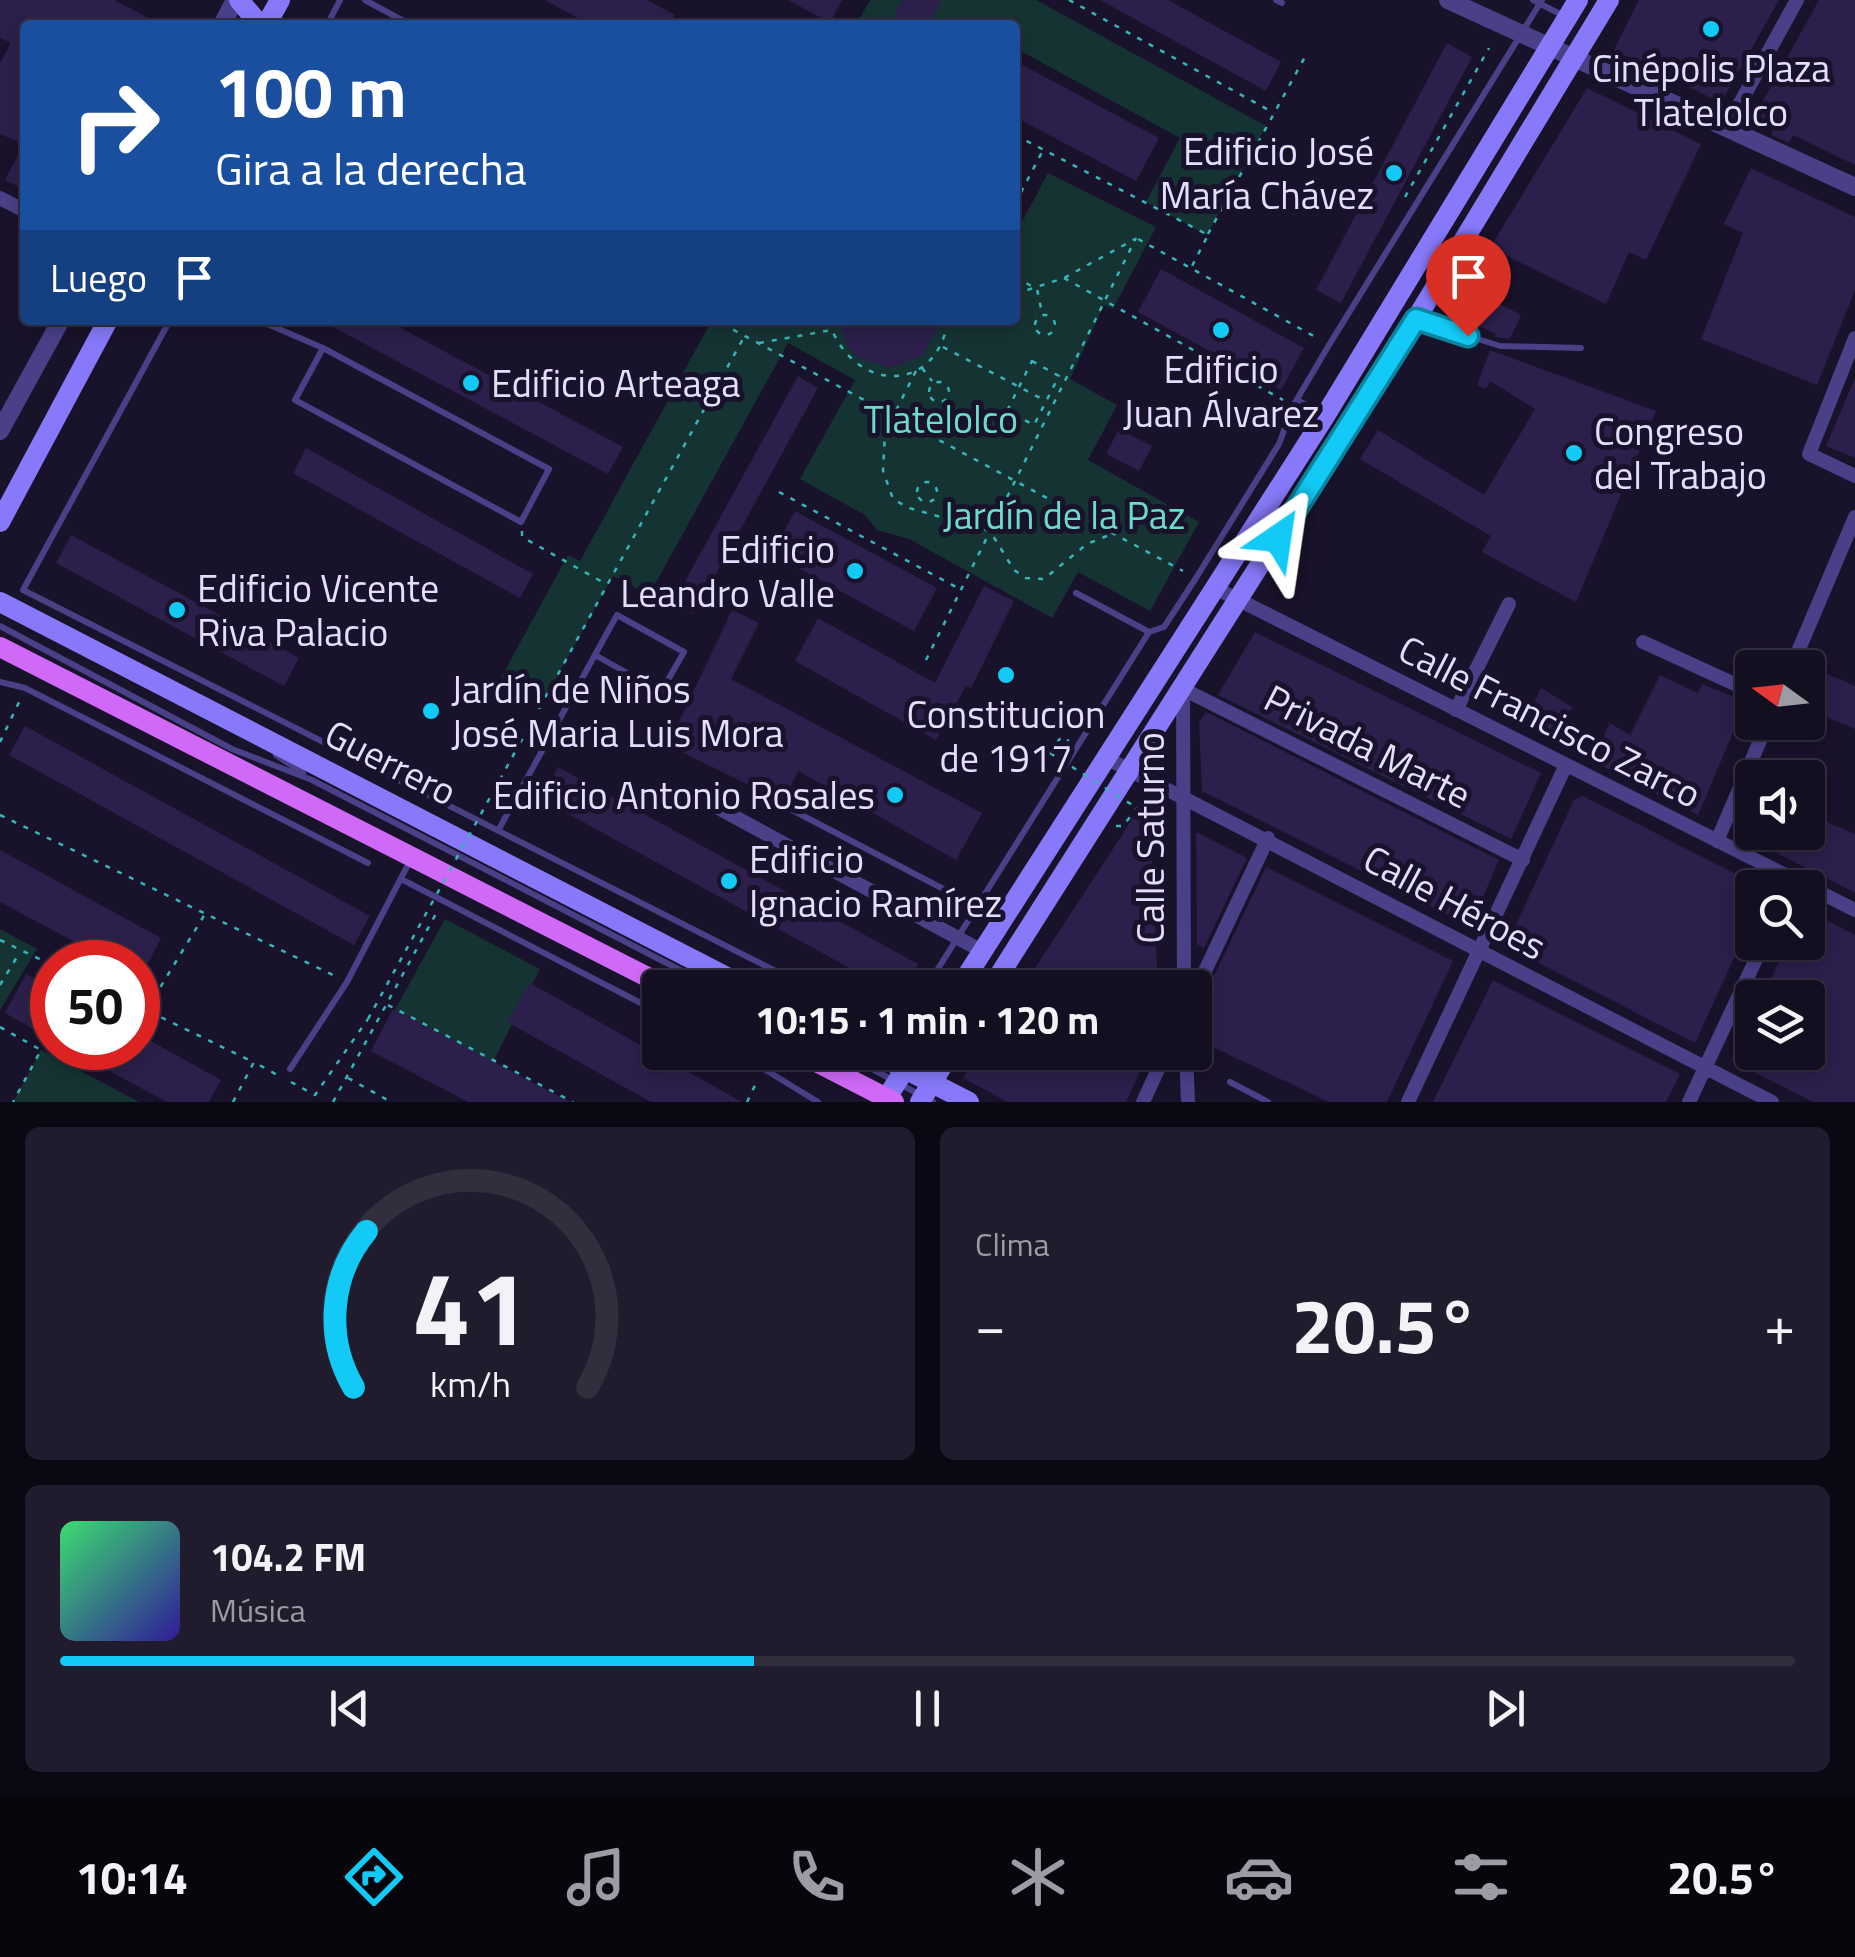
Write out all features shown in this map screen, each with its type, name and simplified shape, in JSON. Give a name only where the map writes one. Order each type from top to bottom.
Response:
[{"type":"main road","points":[[237,0],[258,20]]},
{"type":"main road","points":[[1003,970],[1416,319],[1609,0]]},
{"type":"main road","points":[[970,970],[1326,416],[1573,9]]},
{"type":"main road","points":[[0,516],[105,325]]},
{"type":"main road","name":"Guerrero","points":[[0,605],[315,771],[354,781],[714,970]]},
{"type":"main road","name":"Guerrero","points":[[0,648],[642,974]]},
{"type":"main road","points":[[853,1070],[927,1096],[969,1102]]},
{"type":"main road","points":[[927,1096],[941,1070]]},
{"type":"street","points":[[1448,0],[1728,125],[1855,187]]},
{"type":"street","points":[[1728,125],[1797,0]]},
{"type":"street","points":[[0,430],[58,325]]},
{"type":"street","points":[[1855,338],[1809,454],[1855,476]]},
{"type":"street","points":[[1799,650],[1855,518]]},
{"type":"street","name":"Calle Francisco Zarco","points":[[1216,589],[1768,870]]},
{"type":"street","points":[[1456,710],[1509,604]]},
{"type":"street","points":[[1643,642],[1735,684]]},
{"type":"street","name":"Calle Saturno","points":[[1183,689],[1180,795],[1184,970]]},
{"type":"street","name":"Privada Marte","points":[[1183,689],[1523,860]]},
{"type":"street","points":[[1717,841],[1760,740]]},
{"type":"street","name":"Calle Héroes","points":[[1108,759],[1268,838],[1481,954],[1772,1102]]},
{"type":"street","points":[[1408,1102],[1481,954],[1565,767]]},
{"type":"street","points":[[711,804],[982,951]]},
{"type":"street","points":[[1205,970],[1268,838]]},
{"type":"street","name":"Calle Francisco Zarco","points":[[1825,898],[1855,910]]},
{"type":"street","points":[[1688,1102],[1755,960]]},
{"type":"street","points":[[1143,1102],[1158,1070]]},
{"type":"street","points":[[1187,1070],[1188,1102]]},
{"type":"lane","points":[[365,0],[402,20]]},
{"type":"lane","points":[[937,970],[1149,632],[1164,627],[1196,578],[1279,444],[1295,403],[1538,1],[1573,9]]},
{"type":"lane","points":[[1416,319],[1500,346],[1581,348]]},
{"type":"lane","points":[[167,325],[23,590],[774,970]]},
{"type":"lane","points":[[270,325],[323,348],[550,470],[521,522],[295,400],[323,348]]},
{"type":"lane","points":[[1295,403],[1326,416]]},
{"type":"lane","points":[[1076,593],[1149,632]]},
{"type":"lane","points":[[499,829],[594,655],[618,614],[684,652],[661,692],[594,655]]},
{"type":"lane","points":[[0,626],[232,749],[315,771],[682,970]]},
{"type":"lane","points":[[0,682],[25,688],[368,863]]},
{"type":"lane","points":[[315,771],[328,743]]},
{"type":"lane","points":[[354,781],[364,761]]},
{"type":"lane","points":[[294,825],[307,804]]},
{"type":"lane","points":[[792,810],[1002,920]]},
{"type":"lane","points":[[290,1069],[347,982],[412,857]]},
{"type":"lane","points":[[401,880],[642,1004]]},
{"type":"lane","points":[[770,1070],[818,1102]]},
{"type":"lane","points":[[873,1070],[897,1084]]},
{"type":"lane","points":[[1230,1082],[1268,1102]]},
{"type":"lane","points":[[927,1096],[956,1102]]},
{"type":"path","points":[[1069,0],[1274,112]]},
{"type":"path","points":[[1402,202],[1489,48]]},
{"type":"path","points":[[1191,268],[1306,54]]},
{"type":"path","points":[[1020,138],[1208,235]]},
{"type":"path","points":[[1020,195],[1044,150]]},
{"type":"path","points":[[1136,238],[1330,344]]},
{"type":"path","points":[[1020,293],[1064,278],[1136,238]]},
{"type":"path","points":[[926,660],[1136,238]]},
{"type":"path","points":[[1064,278],[1295,403]]},
{"type":"path","points":[[1020,281],[1036,290],[1043,315],[1056,324],[1052,333],[1045,336],[1035,328],[1043,315]]},
{"type":"path","points":[[732,325],[730,328],[744,336],[1196,578]]},
{"type":"path","points":[[758,343],[832,330],[842,354],[866,370],[900,376],[922,367],[942,346],[947,325]]},
{"type":"path","points":[[1318,338],[1327,326]]},
{"type":"path","points":[[368,1019],[744,336]]},
{"type":"path","points":[[942,346],[1053,405]]},
{"type":"path","points":[[1032,361],[1059,376],[1047,402],[1034,425],[1007,411],[1032,361]]},
{"type":"path","points":[[922,367],[933,383],[948,386],[945,400],[939,402],[930,397],[933,383]]},
{"type":"path","points":[[916,371],[890,414],[884,432],[883,471],[893,498],[921,512],[990,531],[1014,570],[1026,578],[1044,580],[1054,576],[1087,544],[1112,534]]},
{"type":"path","points":[[921,512],[924,502],[937,494],[930,482],[917,488],[924,502]]},
{"type":"path","points":[[778,492],[961,589]]},
{"type":"path","points":[[521,522],[522,538],[607,584]]},
{"type":"path","points":[[0,742],[25,688]]},
{"type":"path","points":[[1077,746],[1061,737],[1050,753],[1137,808]]},
{"type":"path","points":[[0,815],[347,982]]},
{"type":"path","points":[[333,1102],[443,900]]},
{"type":"path","points":[[160,987],[205,914]]},
{"type":"path","points":[[0,940],[30,955]]},
{"type":"path","points":[[0,985],[21,950]]},
{"type":"path","points":[[387,1004],[573,1102]]},
{"type":"path","points":[[160,1017],[254,1062]]},
{"type":"path","points":[[0,1027],[41,1050],[14,1102]]},
{"type":"path","points":[[747,1102],[758,1080],[770,1070]]},
{"type":"path","points":[[346,1077],[391,1102]]},
{"type":"green space","points":[[870,0],[1036,0],[1266,126],[1207,235],[1146,202],[1180,138],[1020,51],[1020,20],[859,20]]},
{"type":"green space","name":"Tlatelolco","points":[[1048,173],[1156,227],[1113,309],[1104,305],[1070,379],[1117,405],[1088,460],[1199,522],[1150,611],[1078,572],[1052,618],[909,539],[877,530],[865,515],[800,479],[855,380],[788,343],[649,595],[613,576],[539,709],[497,685],[568,555],[580,561],[709,325],[1020,325],[1020,226]]},
{"type":"green space","points":[[445,919],[540,969],[493,1062],[395,1010]]},
{"type":"green space","points":[[0,929],[30,945],[30,961],[0,1010]]},
{"type":"green space","points":[[30,1070],[79,1070],[139,1102],[13,1102]]},
{"type":"building","points":[[0,0],[114,0],[152,20],[20,20],[20,142],[0,134],[0,63],[11,43],[0,38]]},
{"type":"building","points":[[545,0],[647,0],[675,15],[672,20],[582,20]]},
{"type":"building","points":[[788,0],[842,0],[832,20]]},
{"type":"building","points":[[902,0],[941,0],[931,20],[892,20]]},
{"type":"building","points":[[1100,0],[1168,0],[1281,62],[1266,91]]},
{"type":"building","points":[[1639,0],[1779,0],[1721,103],[1614,50]]},
{"type":"building","points":[[1819,0],[1855,0],[1855,165],[1793,135],[1789,143],[1771,135],[1775,127],[1754,117]]},
{"type":"building","name":"Edificio José María Chávez","points":[[1447,43],[1472,57],[1341,303],[1316,290]]},
{"type":"building","points":[[1020,64],[1159,138],[1136,181],[1020,120]]},
{"type":"building","points":[[1587,88],[1701,144],[1646,260],[1629,252],[1606,304],[1490,248]]},
{"type":"building","points":[[20,152],[20,188],[5,180]]},
{"type":"building","points":[[1751,168],[1855,217],[1855,290],[1817,385],[1701,339],[1743,233],[1724,224]]},
{"type":"building","name":"Edificio Juan Álvarez","points":[[1161,269],[1304,348],[1281,390],[1138,312]]},
{"type":"building","points":[[1466,287],[1521,315],[1510,339],[1495,337],[1496,334],[1452,313]]},
{"type":"building","name":"Edificio Arteaga","points":[[329,325],[395,325],[623,447],[608,474]]},
{"type":"building","points":[[840,325],[939,325],[922,356],[890,368],[857,357],[846,344]]},
{"type":"building","name":"Congreso del Trabajo","points":[[1490,350],[1656,411],[1576,602],[1482,552],[1491,536],[1360,459],[1378,430],[1484,495],[1535,409],[1490,381],[1486,389],[1477,385]]},
{"type":"building","points":[[798,376],[818,388],[694,614],[673,603]]},
{"type":"building","points":[[1855,378],[1855,458],[1826,446]]},
{"type":"building","points":[[1119,429],[1152,446],[1139,471],[1106,454]]},
{"type":"building","points":[[306,448],[533,574],[520,598],[293,473]]},
{"type":"building","name":"Edificio Leandro Valle","points":[[795,511],[937,588],[914,631],[772,554]]},
{"type":"building","name":"Edificio Vicente Riva Palacio","points":[[71,535],[299,658],[284,686],[56,563]]},
{"type":"building","points":[[984,586],[1014,601],[971,688],[966,686],[936,740],[795,661],[818,618],[935,683]]},
{"type":"building","points":[[732,610],[759,623],[731,679],[982,813],[956,860],[798,771],[783,802],[668,745]]},
{"type":"building","points":[[1255,632],[1541,773],[1511,839],[1218,695]]},
{"type":"building","points":[[1825,673],[1855,686],[1855,729],[1825,716]]},
{"type":"building","points":[[1660,675],[1698,693],[1702,684],[1735,698],[1735,728],[1698,815],[1593,761],[1610,723],[1630,735]]},
{"type":"building","points":[[1541,688],[1572,707],[1556,741],[1523,725]]},
{"type":"building","points":[[1206,712],[1499,860],[1473,920],[1466,924],[1202,791],[1199,722]]},
{"type":"building","points":[[25,726],[370,916],[354,945],[9,755]]},
{"type":"building","name":"Edificio Ignacio Ramírez","points":[[558,767],[918,964],[915,970],[853,970],[541,799]]},
{"type":"building","points":[[1149,792],[1157,970],[1034,970]]},
{"type":"building","points":[[1583,796],[1735,874],[1735,956],[1695,1043],[1506,946],[1574,800]]},
{"type":"building","points":[[1825,821],[1855,834],[1855,893],[1825,878],[1825,870],[1810,870],[1771,850],[1825,850]]},
{"type":"building","points":[[1196,832],[1247,858],[1204,948],[1197,944]]},
{"type":"building","points":[[0,850],[161,938],[71,940],[0,902]]},
{"type":"building","points":[[1266,867],[1453,961],[1387,1102],[1329,1102],[1212,1047],[1212,980]]},
{"type":"building","points":[[1825,920],[1855,935],[1855,1102],[1813,1102],[1750,1070],[1825,1070],[1825,980],[1770,980],[1780,960],[1825,960]]},
{"type":"building","points":[[26,974],[30,976],[30,1027],[5,1013]]},
{"type":"building","points":[[1493,980],[1680,1074],[1666,1102],[1433,1102]]},
{"type":"building","points":[[530,983],[642,1046],[642,1070],[685,1070],[742,1102],[651,1102],[507,1022]]},
{"type":"building","points":[[393,1009],[570,1102],[468,1102],[371,1051]]},
{"type":"building","points":[[160,1046],[221,1080],[209,1102],[167,1102],[108,1070],[160,1070]]},
{"type":"building","points":[[968,1070],[1141,1070],[1126,1102],[1008,1102],[963,1078]]},
{"type":"place","name":"Cinépolis Plaza Tlatelolco","points":[[1711,29]]},
{"type":"place","name":"Edificio José María Chávez","points":[[1394,173]]},
{"type":"place","name":"Edificio Juan Álvarez","points":[[1221,330]]},
{"type":"place","name":"Edificio Arteaga","points":[[471,383]]},
{"type":"place","name":"Congreso del Trabajo","points":[[1574,453]]},
{"type":"place","name":"Edificio Leandro Valle","points":[[855,571]]},
{"type":"place","name":"Edificio Vicente Riva Palacio","points":[[177,610]]},
{"type":"place","name":"Constitucion de 1917","points":[[1006,675]]},
{"type":"place","name":"Jardín de Niños José Maria Luis Mora","points":[[431,711]]},
{"type":"place","name":"Edificio Antonio Rosales","points":[[895,795]]},
{"type":"place","name":"Edificio Ignacio Ramírez","points":[[729,881]]},
{"type":"route","points":[[1278,538],[1416,319],[1468,336]]},
{"type":"park label","name":"Jardín de la Paz","points":[[1064,515]]}]
